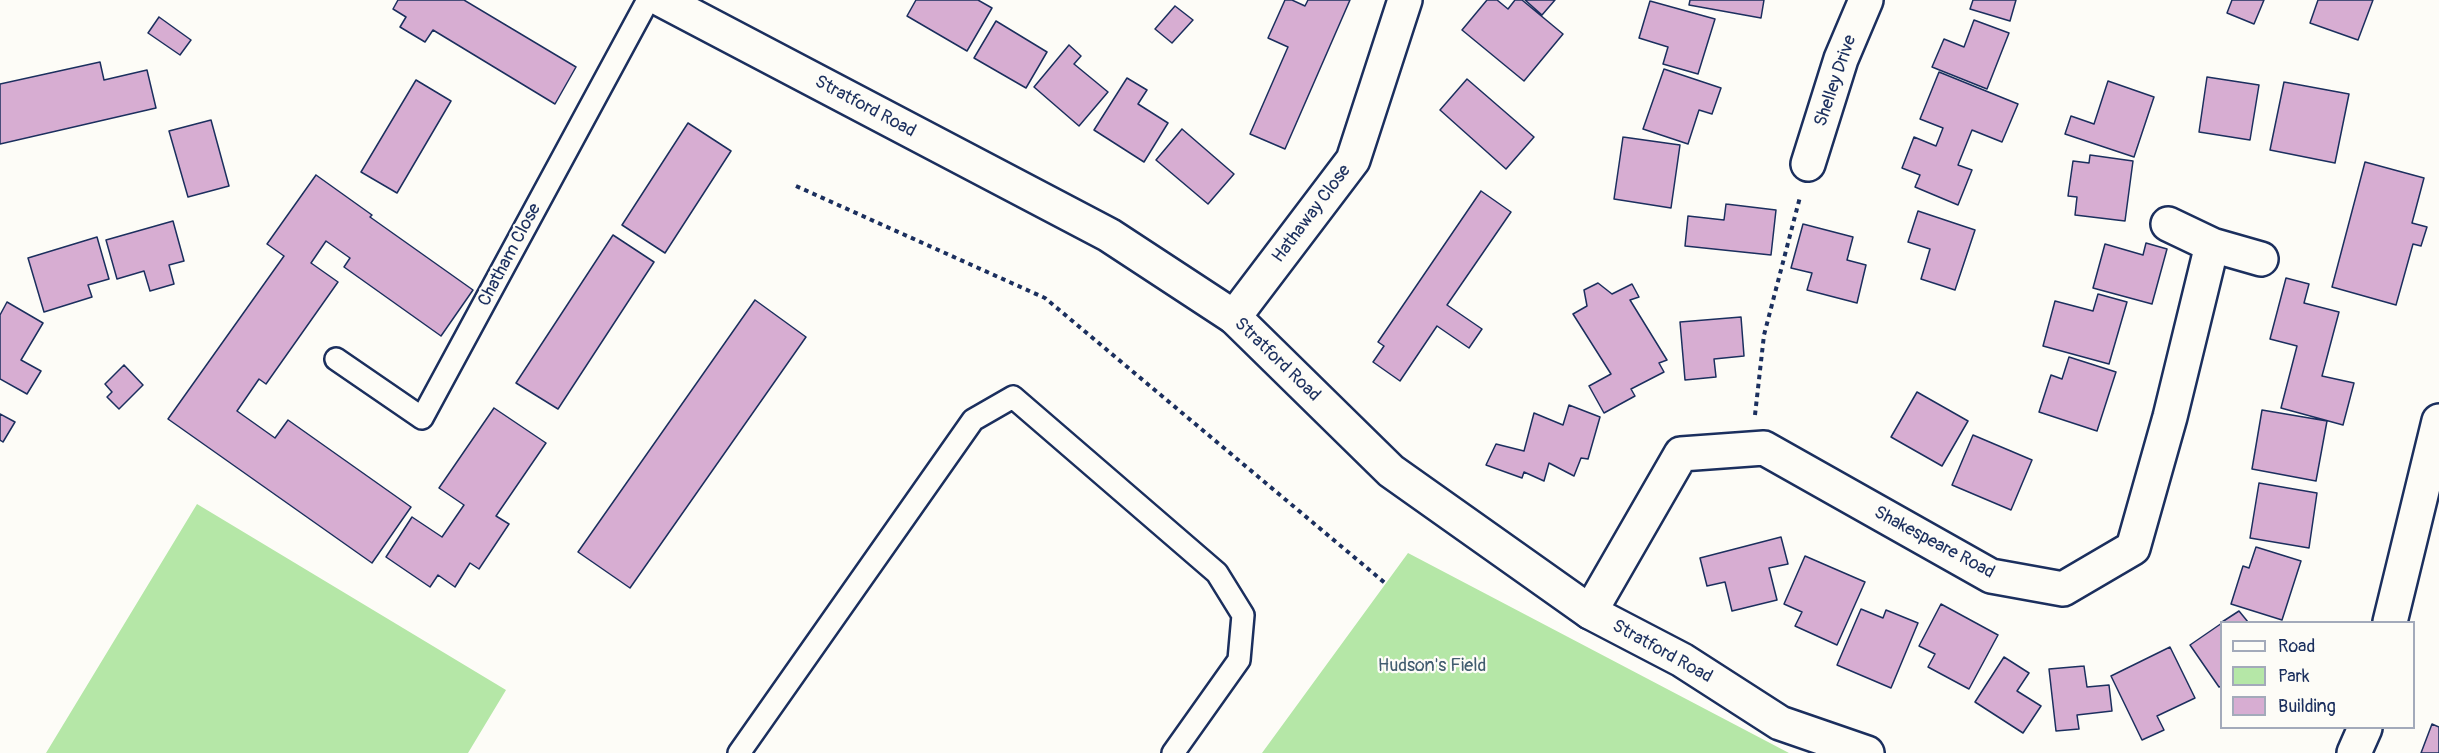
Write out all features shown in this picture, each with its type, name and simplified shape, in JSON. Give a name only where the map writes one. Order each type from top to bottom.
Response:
[{"type":"street","name":"Stratford Road","points":[[662,0],[1108,235],[1234,317],[1391,471],[1590,612],[1683,660],[1780,723],[1867,753]]},
{"type":"street","name":"Hathaway Close","points":[[1234,317],[1353,160],[1406,0]]},
{"type":"street","name":"Shelley Drive","points":[[1808,164],[1841,59],[1866,0]]},
{"type":"street","points":[[2168,224],[2212,245],[2261,259]]},
{"type":"street","name":"Shakespeare Road","points":[[1590,612],[1681,454],[1764,448],[1990,576],[2063,589],[2133,548],[2170,417],[2212,245]]},
{"type":"street","points":[[2391,621],[2439,421]]},
{"type":"street","points":[[2354,753],[2365,729]]},
{"type":"lane","name":"Chatham Close","points":[[336,359],[422,418],[648,0]]},
{"type":"lane","points":[[739,753],[973,420],[1013,397],[1217,573],[1243,615],[1239,660],[1173,753]]},
{"type":"path","points":[[1751,449],[1764,335],[1808,164]]},
{"type":"path","points":[[796,186],[1045,298],[1385,583]]},
{"type":"green space","points":[[197,504],[506,690],[468,753],[46,753]]},
{"type":"green space","name":"Hudson's Field","points":[[1408,553],[1789,753],[1262,753]]},
{"type":"building","points":[[398,0],[464,0],[576,67],[555,104],[433,30],[425,42],[400,27],[406,17],[393,9]]},
{"type":"building","points":[[916,0],[978,0],[992,8],[967,51],[907,16]]},
{"type":"building","points":[[1285,0],[1292,0],[1305,6],[1308,0],[1350,0],[1285,149],[1250,134],[1288,47],[1268,38]]},
{"type":"building","points":[[1487,0],[1497,0],[1508,9],[1515,0],[1522,0],[1563,34],[1524,81],[1462,30]]},
{"type":"building","points":[[1525,0],[1555,0],[1542,15]]},
{"type":"building","points":[[1690,0],[1764,0],[1761,18],[1689,5]]},
{"type":"building","points":[[1973,0],[2016,0],[2010,21],[1970,9]]},
{"type":"building","points":[[2232,0],[2264,0],[2254,24],[2227,13]]},
{"type":"building","points":[[2318,0],[2373,0],[2358,40],[2310,23]]},
{"type":"building","points":[[1650,1],[1715,19],[1698,74],[1663,64],[1668,47],[1639,38]]},
{"type":"building","points":[[1175,6],[1193,20],[1172,43],[1155,29]]},
{"type":"building","points":[[159,17],[191,40],[180,55],[148,33]]},
{"type":"building","points":[[1974,20],[2009,33],[1987,89],[1932,67],[1944,39],[1964,47]]},
{"type":"building","points":[[996,21],[1047,52],[1026,88],[974,58]]},
{"type":"building","points":[[1069,45],[1081,56],[1074,64],[1108,92],[1079,126],[1034,87]]},
{"type":"building","points":[[100,62],[104,80],[147,70],[156,108],[0,144],[0,84]]},
{"type":"building","points":[[1664,69],[1721,88],[1712,114],[1699,110],[1688,144],[1643,129]]},
{"type":"building","points":[[1939,72],[2018,104],[2002,142],[1972,130],[1958,165],[1972,170],[1958,205],[1915,187],[1920,175],[1902,168],[1914,137],[1936,146],[1943,128],[1920,119]]},
{"type":"building","points":[[2207,77],[2259,85],[2250,140],[2199,132]]},
{"type":"building","points":[[1127,78],[1147,90],[1138,104],[1168,123],[1144,162],[1094,130]]},
{"type":"building","points":[[1467,79],[1534,137],[1506,169],[1440,110]]},
{"type":"building","points":[[416,80],[451,101],[397,193],[361,172]]},
{"type":"building","points":[[2108,81],[2154,97],[2134,157],[2065,134],[2071,116],[2094,124]]},
{"type":"building","points":[[2284,82],[2349,94],[2335,163],[2270,150]]},
{"type":"building","points":[[211,120],[229,186],[188,197],[169,131]]},
{"type":"building","points":[[688,123],[731,151],[665,253],[622,225]]},
{"type":"building","points":[[1182,129],[1234,174],[1208,204],[1156,160]]},
{"type":"building","points":[[1623,137],[1680,145],[1671,208],[1614,199]]},
{"type":"building","points":[[2090,155],[2133,161],[2125,221],[2075,215],[2077,197],[2068,196],[2073,161],[2089,163]]},
{"type":"building","points":[[2365,162],[2424,178],[2412,223],[2427,227],[2421,246],[2413,244],[2396,305],[2332,287]]},
{"type":"building","points":[[316,175],[372,215],[370,217],[473,290],[441,336],[344,267],[350,258],[326,241],[311,263],[338,282],[266,384],[259,379],[237,411],[275,438],[288,420],[411,507],[372,563],[168,419],[284,256],[267,244]]},
{"type":"building","points":[[1481,191],[1511,212],[1447,305],[1482,329],[1469,348],[1437,326],[1400,381],[1373,362],[1384,346],[1378,342]]},
{"type":"building","points":[[1726,204],[1776,210],[1771,255],[1685,246],[1688,216],[1724,220]]},
{"type":"building","points":[[1918,211],[1975,230],[1955,290],[1921,279],[1930,249],[1908,242]]},
{"type":"building","points":[[173,221],[184,261],[169,265],[174,284],[150,291],[144,271],[117,279],[106,240]]},
{"type":"building","points":[[1803,224],[1853,237],[1847,260],[1866,265],[1857,303],[1807,290],[1812,273],[1791,268]]},
{"type":"building","points":[[613,235],[654,262],[558,409],[516,383]]},
{"type":"building","points":[[97,237],[109,279],[88,285],[92,297],[44,312],[28,258]]},
{"type":"building","points":[[2146,243],[2167,249],[2152,304],[2093,288],[2105,244],[2143,255]]},
{"type":"building","points":[[2286,278],[2309,284],[2304,303],[2339,312],[2322,376],[2354,383],[2343,425],[2281,408],[2297,346],[2270,339]]},
{"type":"building","points":[[1598,283],[1612,294],[1632,284],[1639,297],[1630,300],[1667,360],[1659,363],[1664,372],[1631,389],[1635,396],[1604,413],[1589,386],[1611,374],[1573,314],[1587,306],[1584,290]]},
{"type":"building","points":[[2098,294],[2127,302],[2109,364],[2043,346],[2055,301],[2093,311]]},
{"type":"building","points":[[755,300],[806,337],[630,588],[578,552]]},
{"type":"building","points":[[7,302],[43,323],[21,360],[41,371],[27,394],[0,379],[0,315]]},
{"type":"building","points":[[1741,317],[1744,356],[1714,359],[1716,377],[1685,380],[1680,322]]},
{"type":"building","points":[[2069,357],[2116,372],[2097,431],[2039,412],[2051,375],[2062,379]]},
{"type":"building","points":[[124,365],[143,385],[119,409],[107,397],[112,392],[105,384]]},
{"type":"building","points":[[1917,392],[1968,421],[1942,466],[1891,437]]},
{"type":"building","points":[[1569,405],[1600,417],[1588,459],[1581,458],[1574,476],[1549,463],[1544,481],[1524,472],[1522,478],[1486,465],[1496,444],[1524,451],[1534,413],[1563,425]]},
{"type":"building","points":[[494,408],[546,443],[496,516],[509,524],[479,569],[470,563],[455,587],[438,575],[430,587],[386,557],[412,517],[442,537],[464,505],[439,488]]},
{"type":"building","points":[[2262,410],[2327,421],[2316,481],[2252,469]]},
{"type":"building","points":[[0,414],[15,422],[3,442],[0,440]]},
{"type":"building","points":[[1973,435],[2032,460],[2011,510],[1952,485]]},
{"type":"building","points":[[2259,483],[2317,493],[2309,548],[2250,538]]},
{"type":"building","points":[[1781,537],[1788,564],[1769,568],[1777,600],[1732,611],[1725,582],[1707,586],[1700,558]]},
{"type":"building","points":[[2256,547],[2301,561],[2282,620],[2231,604],[2243,566],[2249,568]]},
{"type":"building","points":[[1805,556],[1865,582],[1837,645],[1795,626],[1802,612],[1784,604]]},
{"type":"building","points":[[1941,604],[1998,635],[1969,689],[1928,667],[1935,654],[1919,646]]},
{"type":"building","points":[[1861,609],[1883,618],[1886,610],[1918,623],[1891,688],[1837,665]]},
{"type":"building","points":[[2239,611],[2247,621],[2224,621]]},
{"type":"building","points":[[2220,624],[2220,687],[2219,687],[2190,645]]},
{"type":"building","points":[[2170,647],[2195,698],[2157,716],[2164,730],[2142,740],[2111,676]]},
{"type":"building","points":[[2004,657],[2029,673],[2017,691],[2041,706],[2023,733],[1975,702]]},
{"type":"building","points":[[2084,666],[2087,687],[2109,685],[2112,711],[2077,715],[2079,729],[2056,731],[2049,669]]},
{"type":"building","points":[[2432,724],[2439,727],[2439,753],[2421,753]]}]
